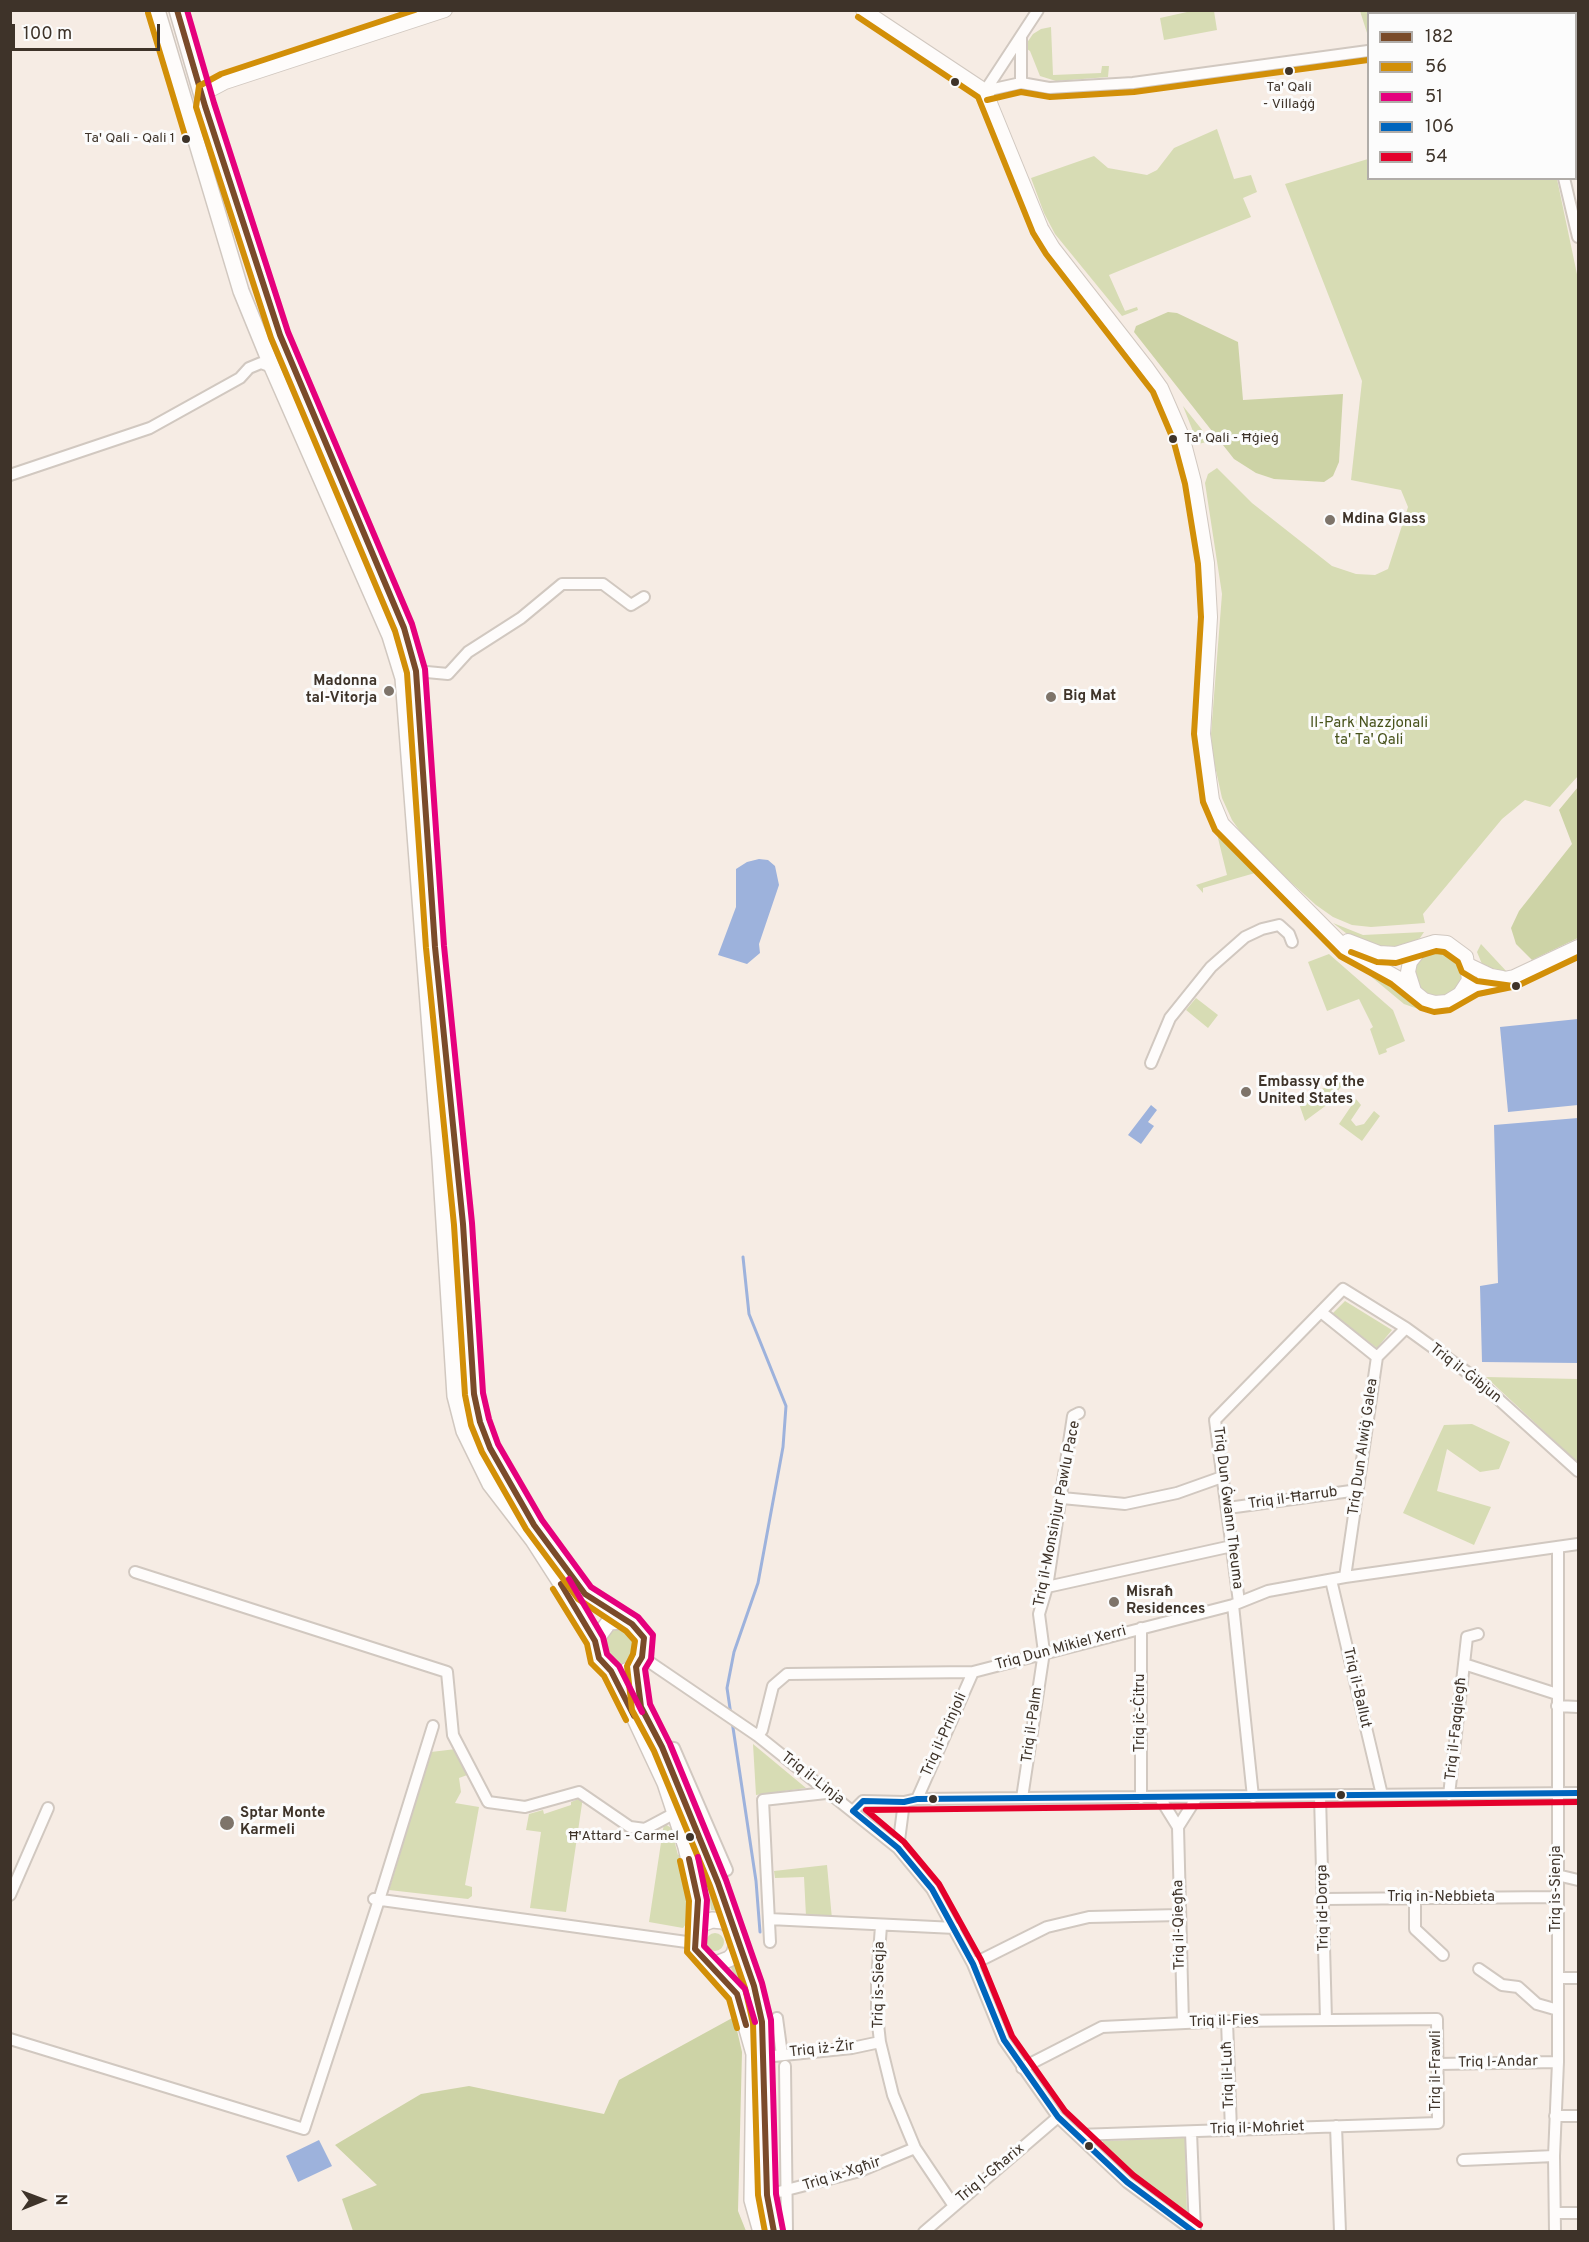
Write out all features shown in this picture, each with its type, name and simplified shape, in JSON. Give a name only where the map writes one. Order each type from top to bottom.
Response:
[{"type":"highway","points":[[157,10],[241,291],[390,636],[403,678],[455,1396],[464,1431],[490,1484],[533,1540],[595,1641],[600,1658],[611,1671],[660,1773],[675,1813],[698,1900],[694,1938],[703,1959],[737,1994],[754,2054],[752,2200],[761,2232]]},
{"type":"highway","points":[[177,10],[205,106],[280,335],[404,628],[416,671],[435,948],[463,1224],[473,1383],[480,1422],[490,1448],[541,1533],[585,1594],[639,1630],[644,1638],[639,1662],[641,1707],[707,1840],[756,1995],[762,2022],[765,2057],[766,2195],[774,2232]]},
{"type":"highway","points":[[595,1641],[609,1622],[625,1621]]},
{"type":"highway","points":[[611,1671],[619,1674],[639,1662]]},
{"type":"highway","points":[[694,1938],[702,1924],[712,1920],[723,1921],[735,1934],[737,1948],[729,1959],[716,1964],[703,1959]]},
{"type":"main road","points":[[205,106],[206,92],[225,82],[445,10]]},
{"type":"main road","points":[[863,10],[985,91],[1041,228],[1053,248],[1119,329],[1161,388],[1182,436],[1194,482],[1208,582],[1209,644],[1203,734],[1212,800],[1222,824],[1346,950],[1396,977],[1415,993],[1435,1003],[1447,1002],[1475,985],[1507,978],[1578,947]]},
{"type":"main road","points":[[195,73],[204,80],[225,82]]},
{"type":"main road","points":[[1328,930],[1339,938],[1379,953],[1396,954],[1435,942],[1447,943],[1466,957],[1468,965],[1468,980],[1457,997]]},
{"type":"main road","points":[[1415,993],[1408,972],[1415,952],[1424,945]]},
{"type":"main road","points":[[1468,965],[1491,976],[1507,978]]},
{"type":"street","points":[[985,91],[1038,10]]},
{"type":"street","points":[[1021,36],[1021,83]]},
{"type":"street","points":[[985,91],[1021,83],[1050,88],[1115,85],[1367,51]]},
{"type":"street","points":[[1564,180],[1578,237]]},
{"type":"street","points":[[10,475],[150,428],[240,378],[249,368],[261,363],[272,367]]},
{"type":"street","points":[[416,671],[448,674],[468,652],[521,618],[562,584],[603,584],[631,605],[644,597]]},
{"type":"street","points":[[1151,1063],[1170,1018],[1211,967],[1245,937],[1262,929],[1279,925],[1289,933],[1292,942]]},
{"type":"street","name":"Triq Dun Ġwann Theuma","points":[[1253,1797],[1232,1546],[1215,1420],[1342,1289]]},
{"type":"street","name":"Triq il-Ġibjun","points":[[1342,1289],[1406,1328],[1475,1378],[1578,1471]]},
{"type":"street","points":[[1321,1312],[1377,1357]]},
{"type":"street","name":"Triq Dun Alwiġ Galea","points":[[1345,1577],[1377,1357],[1406,1328]]},
{"type":"street","name":"Triq il-Monsinjur Pawlu Pace","points":[[1044,1652],[1039,1614],[1047,1587],[1073,1416],[1079,1413]]},
{"type":"street","points":[[1062,1498],[1125,1504],[1177,1493],[1222,1477]]},
{"type":"street","name":"Triq il-Ħarrub","points":[[1228,1508],[1358,1490]]},
{"type":"street","name":"Triq Dun Mikiel Xerri","points":[[758,1736],[762,1730],[773,1686],[787,1674],[973,1672],[1236,1603],[1268,1592],[1345,1577],[1578,1544]]},
{"type":"street","points":[[1047,1587],[1232,1546]]},
{"type":"street","name":"Triq is-Sienja","points":[[1555,2232],[1554,2156],[1558,2062],[1556,1793],[1558,1547]]},
{"type":"street","points":[[135,1572],[447,1672],[453,1735],[488,1802],[525,1807],[579,1792],[630,1827],[645,1830],[675,1813]]},
{"type":"street","name":"Triq il-Ballut","points":[[1331,1580],[1382,1795]]},
{"type":"street","name":"Triq iċ-Ċitru","points":[[1141,1628],[1141,1798]]},
{"type":"street","name":"Triq il-Faqqiegħ","points":[[1449,1795],[1467,1637],[1478,1634]]},
{"type":"street","name":"Triq il-Palm","points":[[1022,1798],[1044,1652]]},
{"type":"street","name":"Triq il-Linja","points":[[639,1662],[758,1736],[897,1848],[932,1889],[973,1964],[1004,2040],[1058,2117],[1127,2182],[1195,2231]]},
{"type":"street","name":"Triq il-Faqqiegħ","points":[[1464,1664],[1557,1694]]},
{"type":"street","name":"Triq il-Prinjoli","points":[[917,1799],[973,1672]]},
{"type":"street","points":[[1557,1706],[1578,1707]]},
{"type":"street","points":[[10,2039],[304,2129],[433,1726]]},
{"type":"street","points":[[770,1942],[763,1800],[826,1793]]},
{"type":"street","points":[[853,1811],[863,1801],[904,1802],[917,1799],[1578,1793]]},
{"type":"street","name":"Triq id-Dorga","points":[[1320,1796],[1326,2020]]},
{"type":"street","points":[[1160,1798],[1178,1827],[1197,1797]]},
{"type":"street","points":[[897,1848],[904,1802]]},
{"type":"street","points":[[10,1895],[48,1808]]},
{"type":"street","name":"Triq il-Qiegħa","points":[[1178,1827],[1183,2023]]},
{"type":"street","points":[[707,1840],[728,1870]]},
{"type":"street","points":[[1557,1875],[1578,1880]]},
{"type":"street","name":"Triq in-Nebbieta","points":[[1324,1899],[1557,1897]]},
{"type":"street","points":[[1415,1898],[1415,1929],[1443,1955]]},
{"type":"street","points":[[376,1900],[694,1938]]},
{"type":"street","points":[[973,1964],[1047,1927],[1089,1917],[1179,1916]]},
{"type":"street","points":[[769,1919],[955,1928]]},
{"type":"street","name":"Triq is-Sieqja","points":[[881,1926],[877,1980],[880,2042],[892,2095],[915,2148],[954,2206]]},
{"type":"street","points":[[1479,1969],[1502,1985],[1518,1987],[1537,2004],[1558,2010]]},
{"type":"street","points":[[1558,1978],[1578,1978]]},
{"type":"street","points":[[777,2018],[783,2060],[789,2192],[787,2232]]},
{"type":"street","name":"Triq il-Fies","points":[[1022,2068],[1102,2027],[1227,2021],[1437,2019]]},
{"type":"street","name":"Triq il-Frawli","points":[[1437,2019],[1438,2123]]},
{"type":"street","name":"Triq il-Luħ","points":[[1227,2021],[1231,2130]]},
{"type":"street","name":"Triq iż-Żir","points":[[765,2057],[783,2060],[880,2042]]},
{"type":"street","name":"Triq l-Andar","points":[[1438,2064],[1558,2062]]},
{"type":"street","points":[[1555,2116],[1578,2116]]},
{"type":"street","name":"Triq l-Għarix","points":[[924,2232],[1058,2117]]},
{"type":"street","name":"Triq il-Moħriet","points":[[1077,2135],[1438,2123]]},
{"type":"street","points":[[1336,2126],[1340,2232]]},
{"type":"street","points":[[1191,2132],[1195,2231]]},
{"type":"street","name":"Triq ix-Xgħir","points":[[766,2195],[789,2192],[860,2171],[915,2148]]},
{"type":"street","points":[[1463,2160],[1554,2156]]},
{"type":"street","points":[[1555,2213],[1578,2213]]},
{"type":"green space","points":[[1196,10],[1214,11],[1217,30],[1164,40],[1160,18]]},
{"type":"green space","points":[[1522,10],[1522,12],[1367,12],[1367,33],[1360,11]]},
{"type":"green space","points":[[1051,27],[1053,75],[1101,73],[1102,66],[1109,66],[1108,77],[1056,81],[1040,76],[1030,51],[1024,47],[1033,34]]},
{"type":"green space","points":[[1217,129],[1234,179],[1251,175],[1257,192],[1243,198],[1251,217],[1109,275],[1125,311],[1137,307],[1138,310],[1122,316],[1055,234],[1044,213],[1031,178],[1094,156],[1108,168],[1147,175],[1157,170],[1174,148]]},
{"type":"green space","name":"Il-Park Nazzjonali ta' Ta' Qali","points":[[1367,159],[1367,180],[1557,180],[1578,279],[1578,776],[1550,807],[1525,800],[1502,819],[1423,914],[1425,923],[1371,927],[1352,925],[1333,917],[1316,905],[1264,858],[1232,820],[1222,798],[1213,757],[1211,734],[1222,594],[1205,483],[1208,474],[1217,468],[1252,503],[1332,566],[1356,574],[1375,575],[1388,569],[1408,507],[1401,490],[1351,480],[1362,381],[1285,184]]},
{"type":"green space","points":[[1168,312],[1177,313],[1238,342],[1243,400],[1343,394],[1339,462],[1333,476],[1324,482],[1274,479],[1256,473],[1234,459],[1134,332],[1136,326]]},
{"type":"green space","points":[[1183,406],[1211,441],[1198,444]]},
{"type":"green space","points":[[1578,787],[1578,938],[1532,960],[1516,944],[1511,928],[1519,911],[1572,844],[1559,810]]},
{"type":"green space","points":[[1217,834],[1220,834],[1255,873],[1203,888],[1203,893],[1196,885],[1227,875]]},
{"type":"green space","points":[[1333,923],[1363,935],[1424,932],[1420,938],[1403,948],[1383,951],[1351,937]]},
{"type":"green space","points":[[1481,944],[1508,973],[1492,970],[1482,964],[1477,952]]},
{"type":"green space","points":[[1438,947],[1447,949],[1458,958],[1463,972],[1461,981],[1452,992],[1438,997],[1429,995],[1418,986],[1413,972],[1415,963],[1424,952]]},
{"type":"green space","points":[[1339,950],[1396,980],[1421,1005],[1439,1010],[1421,1010],[1404,1004]]},
{"type":"green space","points":[[1329,954],[1393,1010],[1405,1041],[1386,1049],[1387,1052],[1379,1055],[1370,1029],[1373,1027],[1359,999],[1327,1011],[1308,962]]},
{"type":"green space","points":[[1196,998],[1218,1015],[1208,1028],[1186,1010]]},
{"type":"green space","points":[[1346,1080],[1328,1104],[1305,1121],[1297,1098]]},
{"type":"green space","points":[[1356,1099],[1361,1105],[1351,1120],[1356,1126],[1364,1124],[1374,1111],[1380,1116],[1362,1141],[1339,1124]]},
{"type":"green space","points":[[1345,1301],[1392,1330],[1377,1348],[1332,1314]]},
{"type":"green space","points":[[1486,1377],[1578,1379],[1578,1463]]},
{"type":"green space","points":[[1472,1424],[1510,1442],[1499,1469],[1480,1472],[1447,1449],[1437,1491],[1491,1507],[1474,1545],[1403,1513],[1444,1425]]},
{"type":"green space","points":[[621,1629],[633,1634],[638,1646],[633,1658],[621,1663],[609,1658],[604,1646],[609,1634]]},
{"type":"green space","points":[[753,1744],[806,1788],[756,1795]]},
{"type":"green space","points":[[456,1749],[470,1774],[459,1778],[461,1792],[455,1803],[479,1807],[465,1885],[472,1887],[472,1896],[468,1899],[389,1890],[431,1752]]},
{"type":"green space","points":[[583,1797],[566,1912],[530,1908],[541,1832],[526,1830],[529,1814],[543,1810],[544,1814],[571,1805],[571,1802]]},
{"type":"green space","points":[[664,1823],[671,1828],[678,1855],[680,1854],[688,1903],[686,1924],[683,1928],[649,1922]]},
{"type":"green space","points":[[685,1825],[688,1825],[722,1911],[711,1910],[709,1893]]},
{"type":"green space","points":[[827,1865],[832,1919],[806,1916],[804,1877],[775,1878],[774,1871]]},
{"type":"green space","points":[[715,1933],[721,1936],[724,1942],[721,1948],[715,1951],[709,1948],[706,1942],[709,1936]]},
{"type":"green space","points":[[738,1961],[749,1991],[755,2021],[751,2022],[745,1996],[731,1968]]},
{"type":"green space","points":[[734,2017],[742,2052],[738,2211],[746,2231],[353,2231],[342,2199],[377,2185],[335,2145],[421,2094],[469,2086],[604,2114],[619,2080]]},
{"type":"green space","points":[[1185,2138],[1187,2215],[1119,2167],[1100,2148],[1103,2141]]},
{"type":"water","points":[[759,859],[768,860],[775,866],[779,885],[759,944],[760,953],[747,964],[718,955],[736,907],[736,869],[747,862]]},
{"type":"water","points":[[1578,1019],[1578,1105],[1508,1112],[1500,1027]]},
{"type":"water","points":[[1151,1105],[1157,1110],[1148,1122],[1154,1126],[1141,1144],[1128,1135]]},
{"type":"water","points":[[1578,1118],[1578,1363],[1482,1362],[1480,1286],[1498,1283],[1494,1125]]},
{"type":"water","points":[[319,2140],[332,2166],[298,2182],[286,2156]]},
{"type":"waterway","points":[[731,1715],[727,1688],[734,1652],[758,1583],[783,1447],[786,1406],[749,1314],[743,1257]]},
{"type":"waterway","points":[[732,1721],[756,1881],[760,1932]]},
{"type":"transit line","name":"182","points":[[177,10],[205,106],[280,335],[404,628],[416,671],[435,947],[463,1224],[474,1394],[480,1422],[490,1448],[534,1525],[585,1594],[632,1624],[644,1638],[642,1657],[636,1667],[641,1707],[662,1747],[718,1883],[754,1986],[762,2022],[767,2195],[774,2232]]},
{"type":"transit line","name":"51","points":[[187,10],[214,103],[288,332],[412,624],[425,669],[444,946],[472,1223],[483,1393],[489,1419],[498,1444],[542,1520],[591,1587],[638,1617],[653,1635],[651,1659],[645,1669],[650,1704],[670,1744],[726,1880],[762,1983],[771,2020],[776,2194],[783,2230]]},
{"type":"transit line","name":"56","points":[[415,10],[221,74],[199,86],[196,107],[271,338],[395,631],[407,673],[426,948],[454,1225],[465,1395],[471,1425],[482,1452],[526,1529],[578,1599],[626,1631],[635,1641],[633,1654],[627,1666],[632,1710],[654,1751],[710,1886],[745,1988],[753,2023],[758,2195],[765,2232]]},
{"type":"transit line","name":"56","points":[[148,13],[186,139]]},
{"type":"transit line","name":"56","points":[[858,17],[978,97],[1033,233],[1046,254],[1153,392],[1173,439],[1185,484],[1198,564],[1201,617],[1194,734],[1203,802],[1215,830],[1340,956],[1391,984],[1421,1008],[1434,1012],[1450,1010],[1478,994],[1517,986],[1578,957]]},
{"type":"transit line","name":"56","points":[[987,100],[1021,92],[1050,97],[1134,92],[1367,60]]},
{"type":"transit line","name":"56","points":[[1351,952],[1377,962],[1396,963],[1436,951],[1444,952],[1458,962],[1462,972],[1477,981],[1513,986]]},
{"type":"transit line","name":"51","points":[[569,1579],[603,1637],[607,1654],[619,1666],[642,1712]]},
{"type":"transit line","name":"182","points":[[561,1584],[595,1641],[599,1658],[611,1671],[634,1716]]},
{"type":"transit line","name":"56","points":[[553,1589],[587,1644],[591,1663],[604,1676],[626,1720]]},
{"type":"transit line","name":"106","points":[[853,1811],[863,1801],[904,1802],[917,1799],[1578,1793]]},
{"type":"transit line","name":"54","points":[[1200,2225],[1133,2175],[1065,2111],[1012,2036],[981,1960],[939,1884],[904,1842],[866,1810],[1578,1802]]},
{"type":"transit line","name":"106","points":[[853,1811],[898,1848],[932,1889],[973,1964],[1004,2040],[1058,2117],[1127,2182],[1194,2232]]},
{"type":"transit line","name":"51","points":[[698,1857],[707,1900],[704,1946],[745,1989],[755,2022]]},
{"type":"transit line","name":"182","points":[[689,1859],[698,1900],[695,1949],[737,1994],[746,2025]]},
{"type":"transit line","name":"56","points":[[680,1861],[689,1901],[687,1952],[729,1999],[737,2028]]},
{"type":"place","name":"Ta' Qali - Villaġġ","points":[[1289,71]]},
{"type":"place","name":"Ta' Qali - Qali 1","points":[[186,139]]},
{"type":"place","name":"Ta' Qali - Ħġieġ","points":[[1173,439]]},
{"type":"place","name":"Mdina Glass","points":[[1330,520]]},
{"type":"place","name":"Madonna tal-Vitorja","points":[[389,691]]},
{"type":"place","name":"Big Mat","points":[[1051,697]]},
{"type":"place","name":"Embassy of the United States","points":[[1246,1092]]},
{"type":"place","name":"Misraħ Residences","points":[[1114,1602]]},
{"type":"place","name":"Sptar Monte Karmeli","points":[[227,1823]]},
{"type":"place","name":"Ħ'Attard - Carmel","points":[[690,1837]]}]
